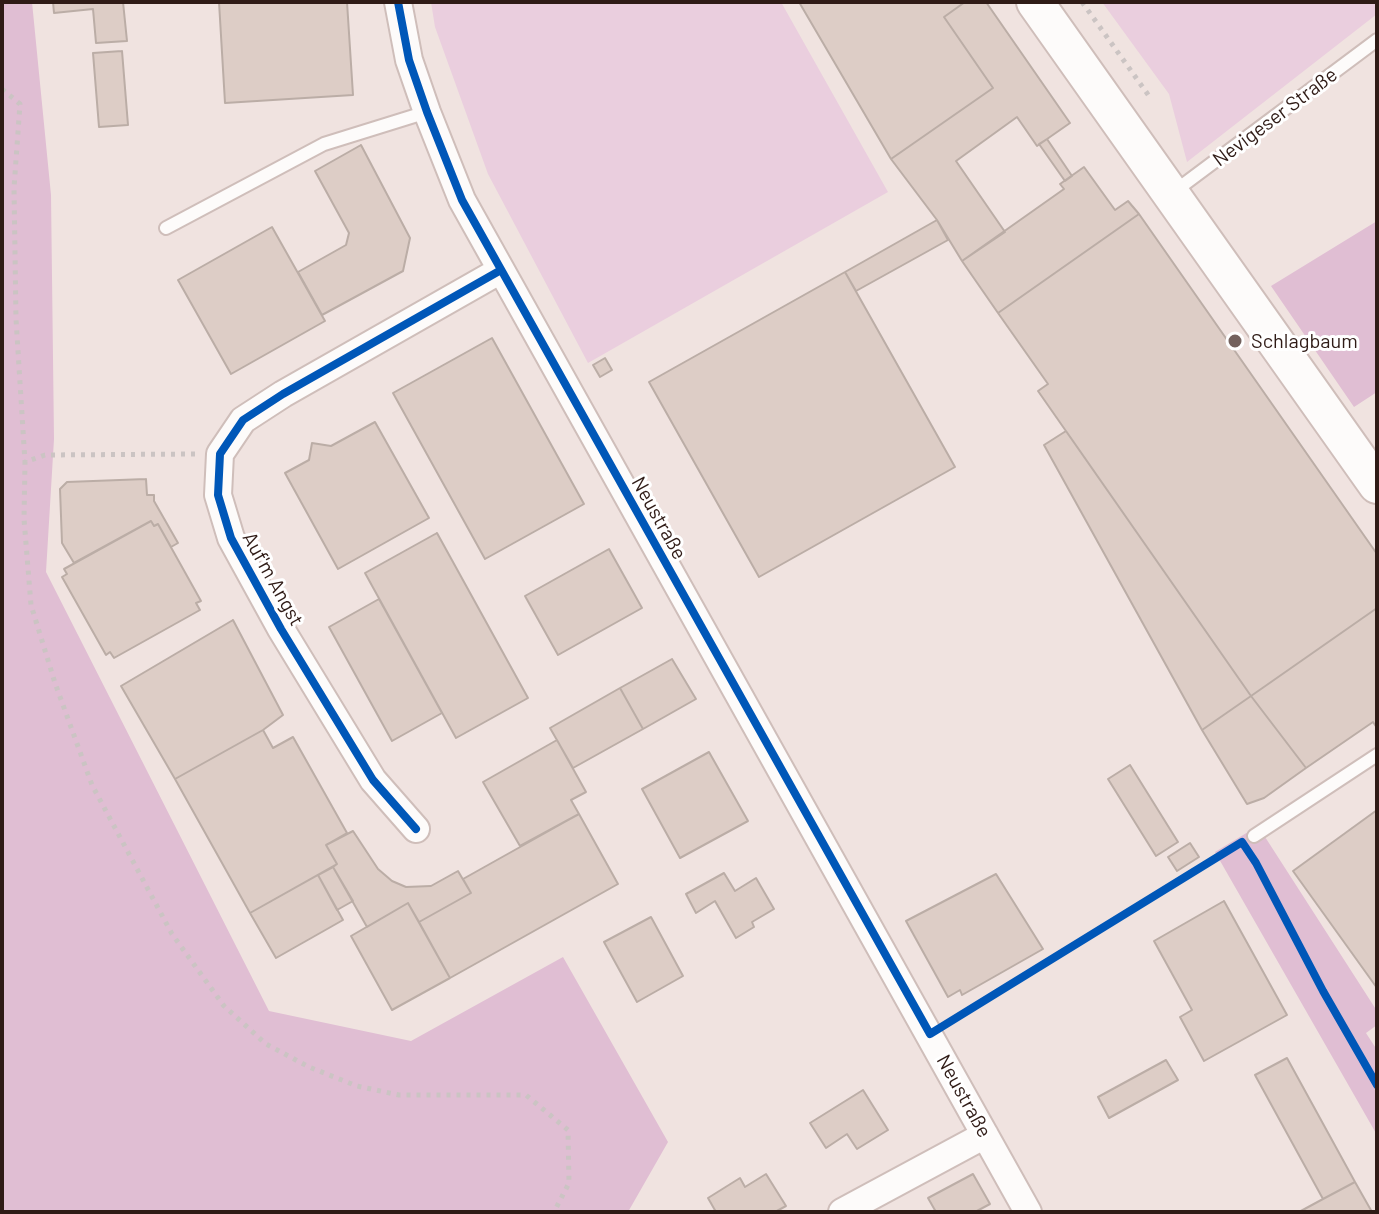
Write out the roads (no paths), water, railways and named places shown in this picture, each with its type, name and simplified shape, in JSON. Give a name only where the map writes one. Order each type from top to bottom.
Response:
[{"type":"main road","points":[[1035,2],[1377,485]]},
{"type":"street","name":"Neustraße","points":[[398,2],[409,60],[462,200],[1028,1212]]},
{"type":"street","name":"Auf'm Angst","points":[[416,829],[373,780],[281,629],[231,538],[218,495],[220,454],[243,420],[501,270]]},
{"type":"street","points":[[842,1212],[985,1135]]},
{"type":"lane","name":"Nevigeser Straße","points":[[1172,193],[1377,40]]},
{"type":"lane","points":[[166,228],[324,144],[427,112]]},
{"type":"lane","points":[[1254,836],[1377,755]]},
{"type":"place","name":"Schlagbaum","points":[[1235,341]]}]
